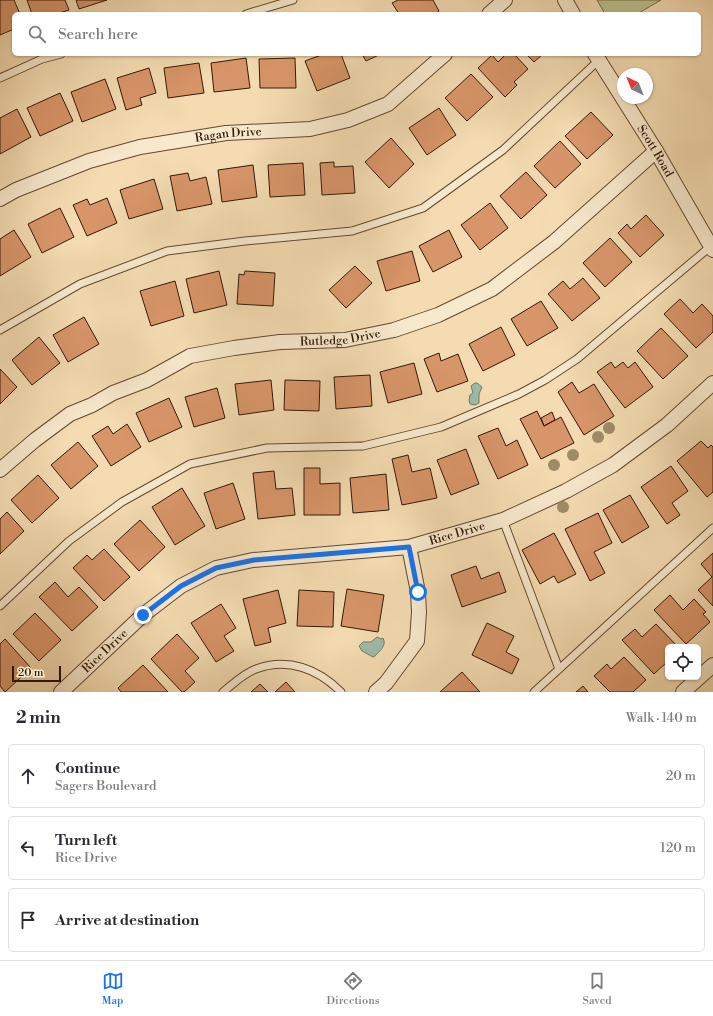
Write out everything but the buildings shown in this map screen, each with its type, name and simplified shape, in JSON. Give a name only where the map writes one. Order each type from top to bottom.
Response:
[{"type":"street","points":[[491,12],[505,0]]},
{"type":"street","points":[[565,0],[572,12]]},
{"type":"street","name":"Ragan Drive","points":[[0,199],[16,190],[89,161],[140,147],[226,133],[310,129],[348,120],[388,104],[443,56]]},
{"type":"street","name":"Scott Road","points":[[597,57],[656,151],[712,248]]},
{"type":"street","name":"Rutledge Drive","points":[[0,470],[35,440],[70,414],[92,405],[113,393],[147,380],[190,356],[280,342],[345,340],[394,330],[438,315],[492,289],[554,242],[656,151]]},
{"type":"street","name":"Rice Drive","points":[[61,692],[143,615],[181,586],[216,568],[254,560],[409,547],[503,520],[566,491],[613,464],[667,425],[713,384]]},
{"type":"street","points":[[376,692],[386,683],[417,641],[419,612],[418,592],[409,547]]},
{"type":"street","points":[[683,692],[713,665]]},
{"type":"lane","points":[[253,12],[293,0]]},
{"type":"lane","points":[[0,78],[42,59],[53,56]]},
{"type":"lane","points":[[0,330],[80,284],[167,251],[246,241],[352,231],[423,208],[503,150],[597,57]]},
{"type":"lane","points":[[0,606],[69,541],[122,502],[190,464],[267,448],[363,446],[441,428],[519,394],[545,380],[577,359],[712,248]]},
{"type":"lane","points":[[503,520],[559,669]]},
{"type":"lane","points":[[534,692],[713,528]]},
{"type":"lane","points":[[223,692],[236,681],[255,669],[275,664],[308,669],[319,674],[341,692]]},
{"type":"green space","points":[[597,0],[661,0],[640,12],[604,12]]},
{"type":"shaded area","points":[[475,383],[482,387],[479,394],[479,403],[475,405],[470,404],[469,400],[470,395],[473,393],[471,386]]},
{"type":"shaded area","points":[[377,637],[381,639],[383,638],[384,643],[382,648],[375,656],[373,657],[362,651],[359,646],[363,642],[371,642]]},
{"type":"route","points":[[143,615],[181,586],[216,568],[254,560],[409,547],[418,592]]}]
